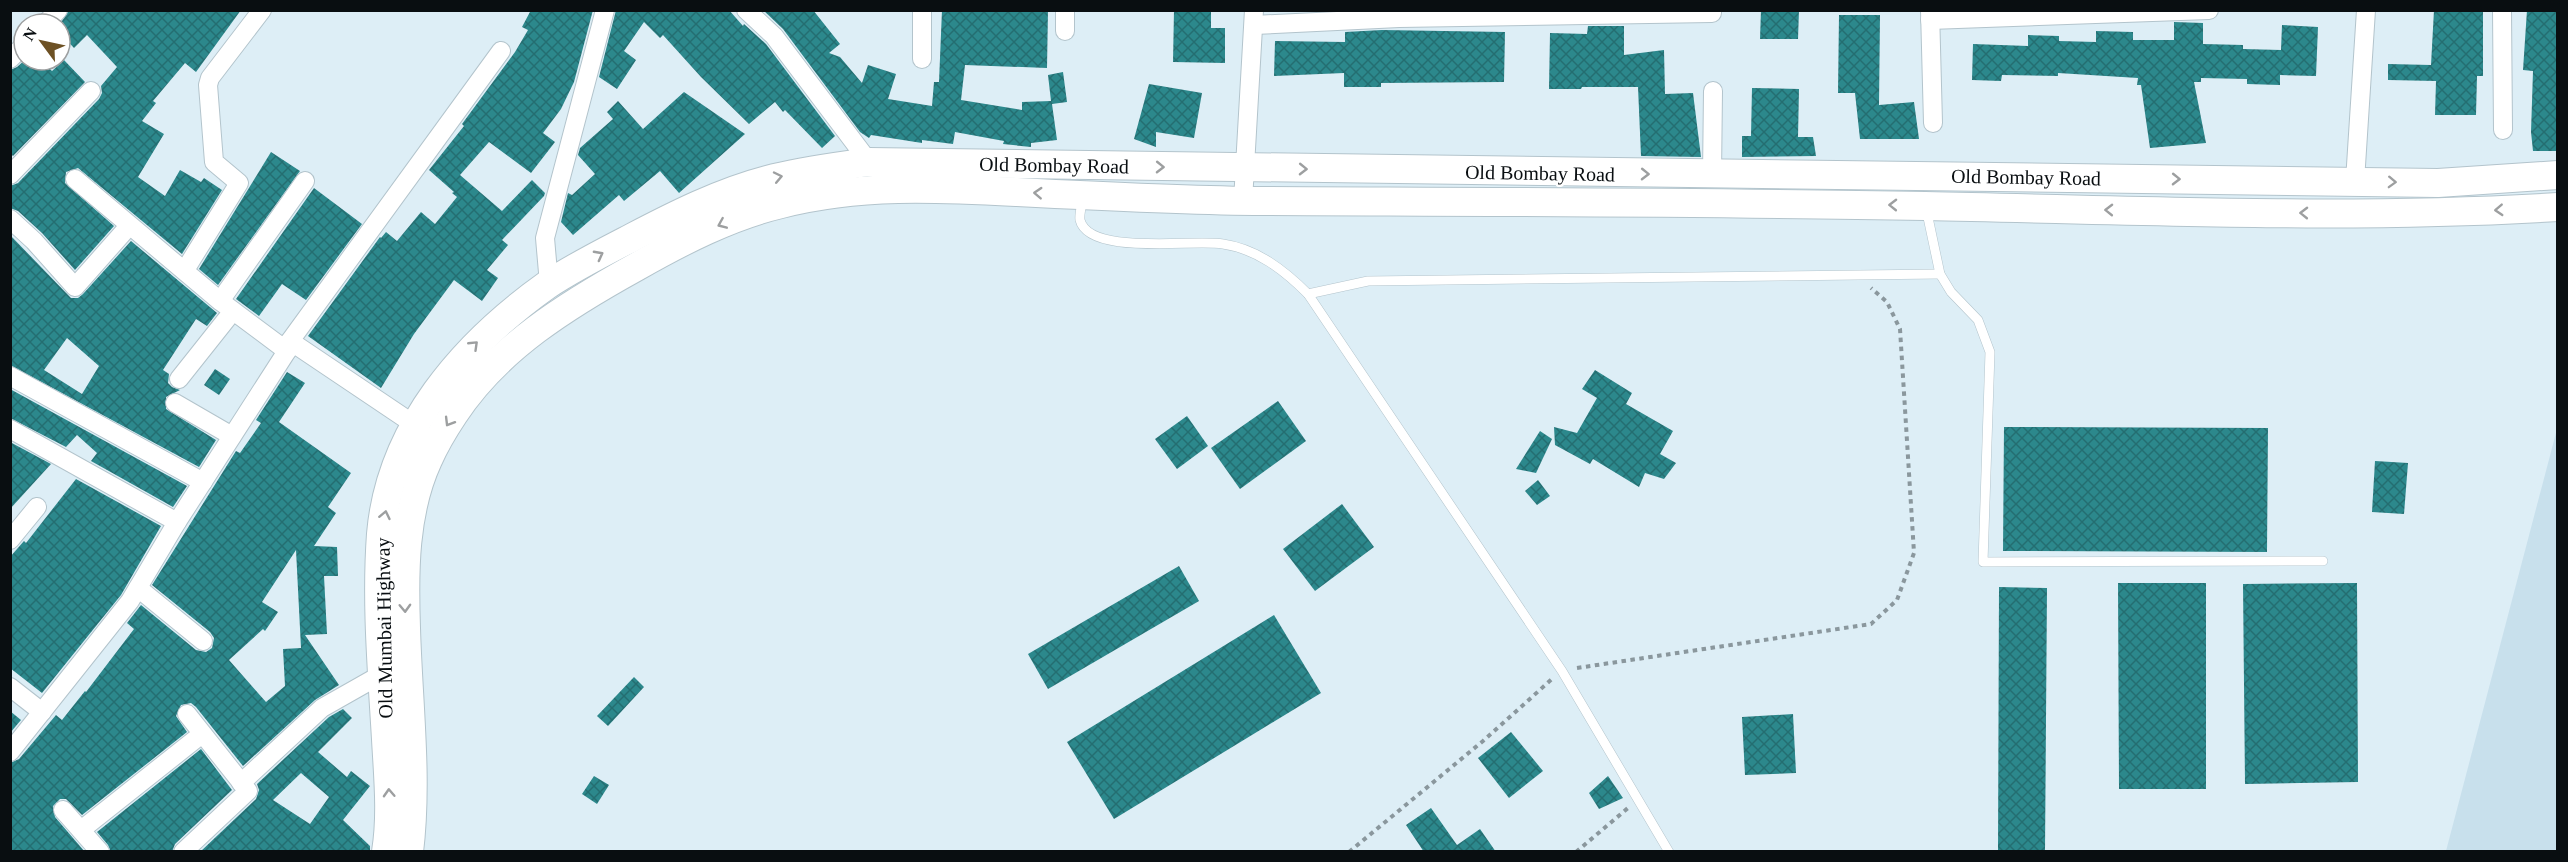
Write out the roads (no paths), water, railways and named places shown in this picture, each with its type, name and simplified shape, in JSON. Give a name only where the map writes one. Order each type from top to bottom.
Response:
[{"type":"main road","name":"Old Bombay Road","points":[[549,284],[662,222],[717,197],[767,180],[817,169],[869,162],[1244,169],[2438,183],[2558,175]]},
{"type":"main road","name":"Old Bombay Road","points":[[565,309],[674,246],[729,221],[777,204],[861,189],[924,188],[1244,201],[1700,202],[2351,214],[2558,207]]},
{"type":"main road","name":"Old Mumbai Highway","points":[[386,852],[390,808],[379,576],[382,530],[391,483],[401,453],[415,425],[464,356],[497,324],[549,284]]},
{"type":"main road","name":"Old Mumbai Highway","points":[[409,852],[414,811],[404,583],[408,535],[417,489],[426,463],[458,407],[485,374],[518,344],[565,309]]},
{"type":"street","points":[[185,270],[238,183],[213,162],[208,86],[210,78],[262,10]]},
{"type":"street","points":[[549,284],[545,238],[605,10]]},
{"type":"street","points":[[746,10],[774,36],[869,162]]},
{"type":"street","points":[[922,10],[922,59]]},
{"type":"street","points":[[1065,10],[1065,31]]},
{"type":"street","points":[[1244,201],[1254,18],[1362,15],[1712,14],[1712,10]]},
{"type":"street","points":[[1933,123],[1930,15],[2209,10]]},
{"type":"street","points":[[2355,181],[2366,10]]},
{"type":"street","points":[[2502,10],[2503,130]]},
{"type":"street","points":[[10,752],[130,601],[177,522],[289,346],[501,51]]},
{"type":"street","points":[[10,175],[91,91]]},
{"type":"street","points":[[1712,175],[1713,91]]},
{"type":"street","points":[[75,179],[226,306],[415,425]]},
{"type":"street","points":[[178,379],[305,181]]},
{"type":"street","points":[[10,219],[34,241],[75,287],[129,226]]},
{"type":"street","points":[[10,376],[203,482]]},
{"type":"street","points":[[175,403],[232,436]]},
{"type":"street","points":[[10,429],[177,522]]},
{"type":"street","points":[[10,540],[37,507]]},
{"type":"street","points":[[138,588],[203,641]]},
{"type":"street","points":[[241,783],[322,708],[382,674]]},
{"type":"street","points":[[10,687],[42,712]]},
{"type":"street","points":[[183,852],[248,791],[187,714]]},
{"type":"street","points":[[81,830],[202,734]]},
{"type":"street","points":[[63,810],[100,852]]},
{"type":"lane","points":[[1083,195],[1080,220],[1085,230],[1103,241],[1222,244],[1244,249],[1280,267],[1308,294],[1562,671],[1669,852]]},
{"type":"lane","points":[[1925,206],[1940,274],[1952,292],[1978,320],[1990,352],[1983,562],[2323,561]]},
{"type":"lane","points":[[1308,294],[1368,281],[1940,274]]}]
